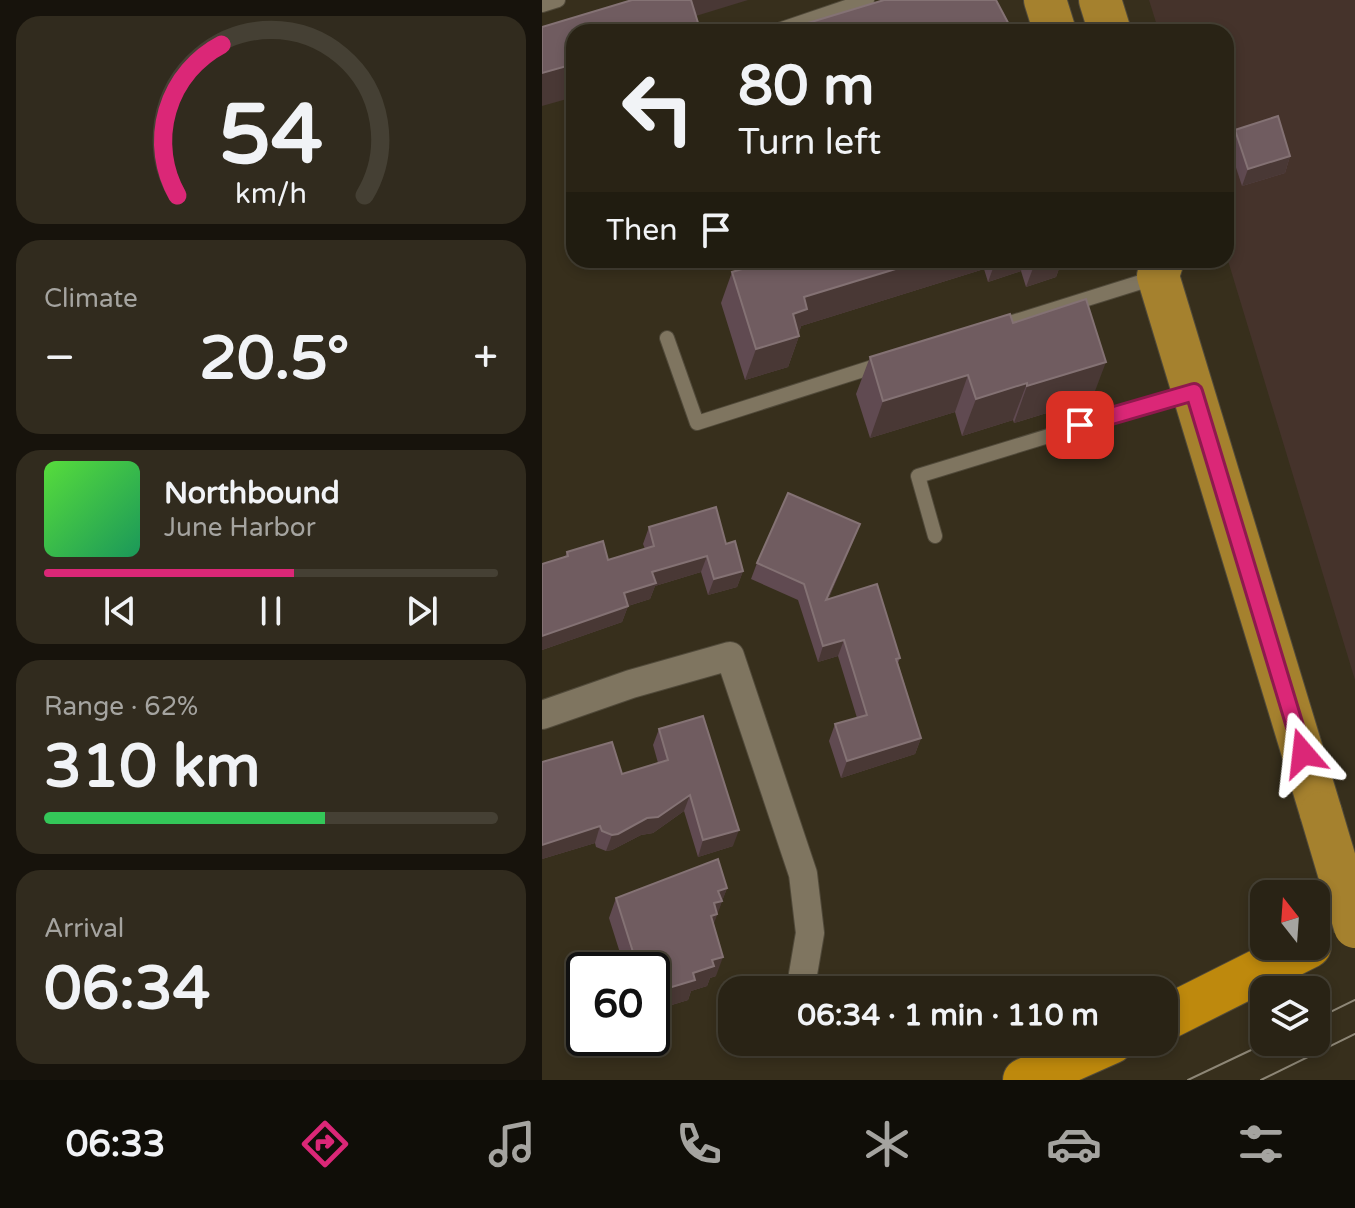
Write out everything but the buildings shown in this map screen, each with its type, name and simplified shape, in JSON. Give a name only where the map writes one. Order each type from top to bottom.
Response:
[{"type":"highway","points":[[1330,936],[1355,925]]},
{"type":"highway","points":[[1178,1012],[1281,960]]},
{"type":"highway","points":[[1025,1080],[1079,1056]]},
{"type":"main road","points":[[1045,0],[1052,24]]},
{"type":"main road","points":[[1100,0],[1108,24]]},
{"type":"main road","points":[[1154,268],[1355,925]]},
{"type":"street","points":[[542,715],[631,684],[730,656],[803,874],[810,933],[803,974]]},
{"type":"lane","points":[[542,5],[558,0]]},
{"type":"lane","points":[[796,24],[867,0]]},
{"type":"lane","points":[[977,334],[1145,268]]},
{"type":"lane","points":[[667,338],[697,423],[904,357]]},
{"type":"lane","points":[[935,536],[918,476],[1194,392]]},
{"type":"shaded area","points":[[1149,0],[1355,0],[1355,680],[1230,268],[1234,268],[1234,24],[1156,24]]},
{"type":"tram line","points":[[1330,1012],[1355,1000]]},
{"type":"tram line","points":[[1261,1080],[1355,1034]]},
{"type":"tram line","points":[[1188,1080],[1250,1051]]},
{"type":"route","points":[[1080,425],[1194,392],[1303,753]]}]
